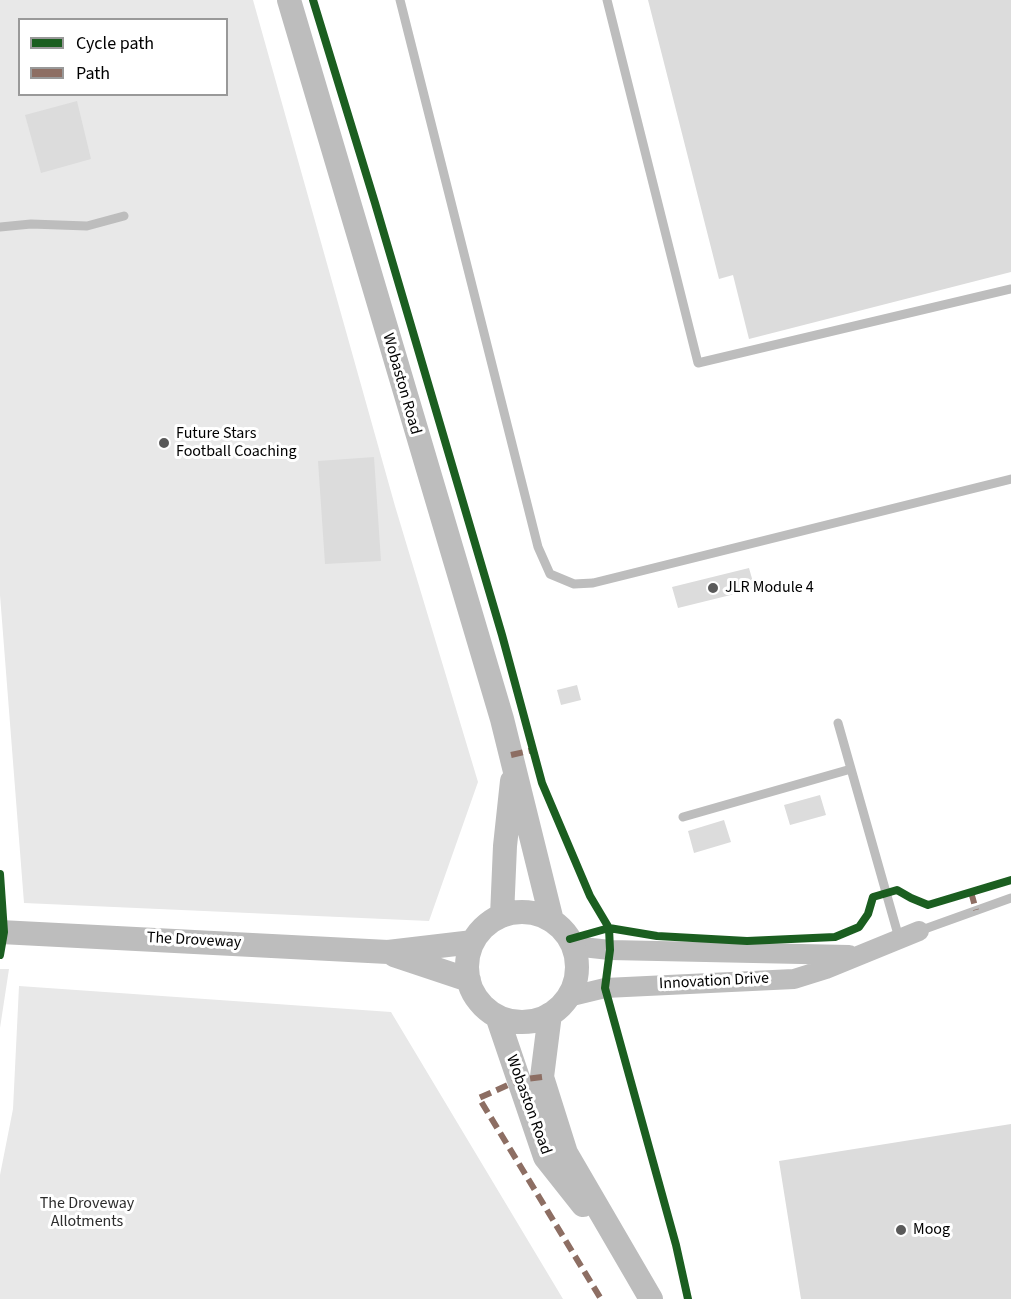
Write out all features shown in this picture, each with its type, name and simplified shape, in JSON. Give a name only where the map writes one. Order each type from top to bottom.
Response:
[{"type":"street","name":"Wobaston Road","points":[[289,0],[502,719],[552,921]]},
{"type":"street","name":"Wobaston Road","points":[[502,916],[505,846],[514,767]]},
{"type":"street","points":[[515,912],[541,915],[562,929],[573,946],[577,970],[568,997],[560,1007],[537,1020],[510,1021],[497,1016],[479,1001],[469,980],[468,955],[473,942],[492,921],[502,916],[515,912]]},
{"type":"street","name":"Innovation Drive","points":[[568,997],[605,987],[794,979],[826,969],[919,931]]},
{"type":"street","name":"The Droveway","points":[[0,932],[388,952],[473,942]]},
{"type":"street","name":"Innovation Drive","points":[[573,946],[610,950],[857,955]]},
{"type":"street","name":"The Droveway","points":[[388,952],[469,980]]},
{"type":"street","name":"Wobaston Road","points":[[550,1014],[542,1077],[566,1153],[651,1299]]},
{"type":"street","name":"Wobaston Road","points":[[497,1016],[545,1158],[637,1272]]},
{"type":"lane","points":[[400,0],[538,547],[550,574],[574,584],[593,583],[1011,479]]},
{"type":"lane","points":[[607,0],[698,363],[1011,289]]},
{"type":"lane","points":[[0,227],[87,226],[124,216]]},
{"type":"lane","points":[[838,723],[900,938]]},
{"type":"lane","points":[[683,817],[851,769]]},
{"type":"lane","name":"Innovation Drive","points":[[919,931],[1011,898]]},
{"type":"green space","points":[[0,0],[253,0],[395,506],[478,782],[429,921],[24,903],[0,595]]},
{"type":"green space","points":[[0,969],[9,969],[0,1028]]},
{"type":"green space","name":"The Droveway Allotments","points":[[19,986],[391,1012],[563,1299],[0,1299],[0,1175],[13,1109]]},
{"type":"building","points":[[648,0],[1011,0],[1011,272],[749,339],[733,275],[719,279]]},
{"type":"building","points":[[77,101],[91,159],[41,173],[25,115]]},
{"type":"building","points":[[374,457],[381,561],[325,564],[318,461]]},
{"type":"building","name":"JLR Module 4","points":[[749,568],[755,589],[678,608],[672,587]]},
{"type":"building","points":[[577,685],[581,700],[561,705],[557,690]]},
{"type":"building","points":[[820,795],[826,815],[790,825],[784,805]]},
{"type":"building","points":[[724,820],[731,842],[694,853],[688,831]]},
{"type":"building","name":"Moog","points":[[1011,1124],[1011,1299],[801,1299],[779,1161]]},
{"type":"marked path","points":[[511,755],[533,750]]},
{"type":"marked path","points":[[971,892],[976,910]]},
{"type":"marked path","points":[[542,1077],[519,1080],[479,1098],[601,1299]]},
{"type":"cycle path","points":[[313,0],[502,635],[542,783],[590,896],[609,928],[610,950],[605,988],[676,1245],[688,1299]]},
{"type":"cycle path","points":[[0,874],[4,932],[0,955]]},
{"type":"cycle path","points":[[570,939],[609,928],[657,936],[747,941],[835,937],[859,927],[868,914],[873,897],[897,890],[928,905],[1011,880]]},
{"type":"place","name":"Future Stars Football Coaching","points":[[164,443]]},
{"type":"place","name":"JLR Module 4","points":[[713,588]]},
{"type":"place","name":"Moog","points":[[901,1230]]}]
